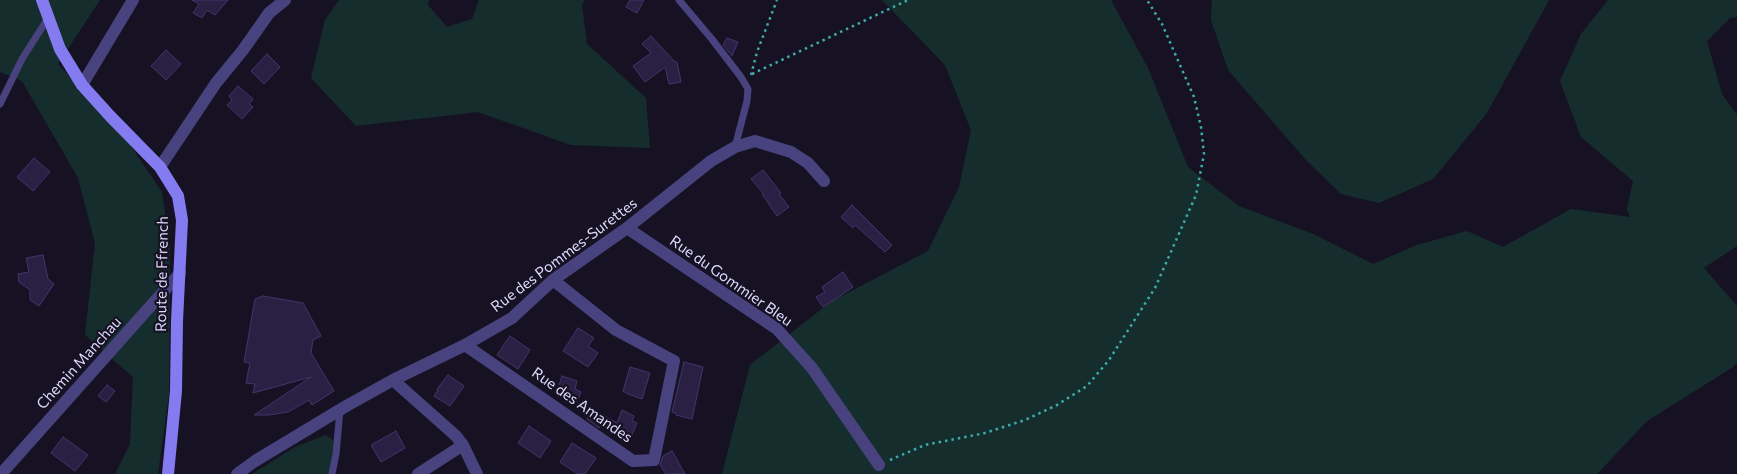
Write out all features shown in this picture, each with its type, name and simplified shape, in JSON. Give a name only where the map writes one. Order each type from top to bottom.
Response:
[{"type":"main road","name":"Route de Ffrench","points":[[42,0],[60,49],[82,85],[160,167],[178,196],[182,220],[176,391],[168,474]]},
{"type":"street","points":[[82,85],[133,0]]},
{"type":"street","points":[[160,167],[216,82],[243,50],[269,13],[284,0]]},
{"type":"street","name":"Rue des Pommes-Surettes","points":[[238,474],[255,461],[340,409],[393,380],[465,345],[512,318],[554,280],[627,228],[711,161],[735,147],[755,141],[791,152],[808,163],[824,181]]},
{"type":"street","name":"Rue du Gommier Bleu","points":[[627,228],[777,329],[812,368],[879,465]]},
{"type":"street","name":"Chemin Manchau","points":[[1,474],[180,273]]},
{"type":"street","name":"Rue des Amandes","points":[[465,345],[633,461],[654,460],[674,361],[616,330],[554,280]]},
{"type":"street","points":[[393,380],[456,436],[463,445],[477,474]]},
{"type":"street","points":[[418,474],[463,445]]},
{"type":"lane","points":[[679,0],[712,38],[748,89],[747,101],[735,147]]},
{"type":"lane","points":[[0,104],[22,59],[48,18]]},
{"type":"lane","points":[[332,474],[336,454],[340,409]]},
{"type":"path","points":[[748,89],[758,52],[777,0]]},
{"type":"path","points":[[752,74],[908,0]]},
{"type":"path","points":[[879,465],[925,445],[985,433],[1025,420],[1057,405],[1087,386],[1110,360],[1155,288],[1196,196],[1204,154],[1201,128],[1194,97],[1162,24],[1147,0]]},
{"type":"green space","points":[[0,0],[100,0],[58,64],[128,142],[162,192],[170,250],[169,394],[158,474],[115,474],[130,444],[133,377],[85,335],[95,243],[78,178],[22,81],[0,72]]},
{"type":"green space","points":[[339,0],[429,0],[428,5],[447,27],[472,19],[479,0],[585,0],[582,5],[587,44],[646,98],[650,148],[571,145],[478,112],[356,126],[311,78],[325,20]]},
{"type":"green space","points":[[882,0],[1111,0],[1148,68],[1188,167],[1239,206],[1313,234],[1373,264],[1417,245],[1467,231],[1503,247],[1571,209],[1630,217],[1627,209],[1633,181],[1581,137],[1560,81],[1581,34],[1608,0],[1737,0],[1737,17],[1730,18],[1707,41],[1722,94],[1737,115],[1737,246],[1704,268],[1737,306],[1737,362],[1733,367],[1647,421],[1597,474],[722,474],[750,365],[832,301],[928,251],[959,187],[971,130],[945,65]]},
{"type":"green space","points":[[1212,0],[1549,0],[1487,113],[1433,179],[1379,203],[1341,194],[1306,160],[1228,70],[1211,20]]},
{"type":"green space","points":[[326,435],[333,440],[336,446],[329,474],[252,474],[295,447]]},
{"type":"building","points":[[192,0],[228,0],[215,15],[207,10],[202,18],[193,13],[199,4]]},
{"type":"building","points":[[630,0],[644,0],[637,13],[626,7]]},
{"type":"building","points":[[651,36],[677,62],[681,82],[669,84],[665,67],[645,82],[633,66],[651,53],[642,44]]},
{"type":"building","points":[[727,38],[738,42],[732,56],[723,45]]},
{"type":"building","points":[[166,50],[181,64],[166,80],[151,66]]},
{"type":"building","points":[[267,54],[280,67],[264,84],[251,71]]},
{"type":"building","points":[[238,86],[253,99],[249,104],[253,107],[242,119],[227,105],[232,100],[229,96]]},
{"type":"building","points":[[34,158],[50,172],[33,191],[17,177]]},
{"type":"building","points":[[763,170],[781,193],[779,194],[789,207],[777,216],[763,193],[751,179]]},
{"type":"building","points":[[852,205],[892,245],[885,252],[855,225],[853,228],[841,217]]},
{"type":"building","points":[[43,255],[48,279],[54,284],[39,306],[30,300],[30,290],[19,282],[18,274],[29,272],[26,258]]},
{"type":"building","points":[[843,272],[853,287],[823,307],[816,297],[825,292],[822,287]]},
{"type":"building","points":[[263,296],[303,303],[321,336],[313,340],[311,353],[334,391],[312,405],[309,400],[288,412],[254,415],[311,377],[253,393],[255,384],[246,383],[250,363],[244,362],[255,299]]},
{"type":"building","points":[[578,328],[594,338],[588,346],[598,353],[588,367],[563,351]]},
{"type":"building","points":[[510,336],[530,350],[518,369],[497,355]]},
{"type":"building","points":[[684,362],[703,367],[692,419],[676,415],[676,413],[672,412]]},
{"type":"building","points":[[630,367],[650,373],[642,399],[623,391]]},
{"type":"building","points":[[448,375],[464,386],[450,406],[434,396]]},
{"type":"building","points":[[562,376],[577,381],[575,389],[581,392],[577,402],[556,395]]},
{"type":"building","points":[[107,385],[115,391],[106,402],[98,396]]},
{"type":"building","points":[[593,409],[617,423],[622,410],[634,416],[632,421],[637,423],[630,439],[601,426],[599,428],[587,419]]},
{"type":"building","points":[[529,426],[551,441],[540,458],[518,443]]},
{"type":"building","points":[[396,431],[405,448],[381,462],[371,445]]},
{"type":"building","points":[[63,437],[88,455],[75,471],[51,453]]},
{"type":"building","points":[[572,443],[596,458],[585,474],[578,474],[560,462]]},
{"type":"building","points":[[672,451],[685,474],[666,474],[660,465],[663,456]]}]
